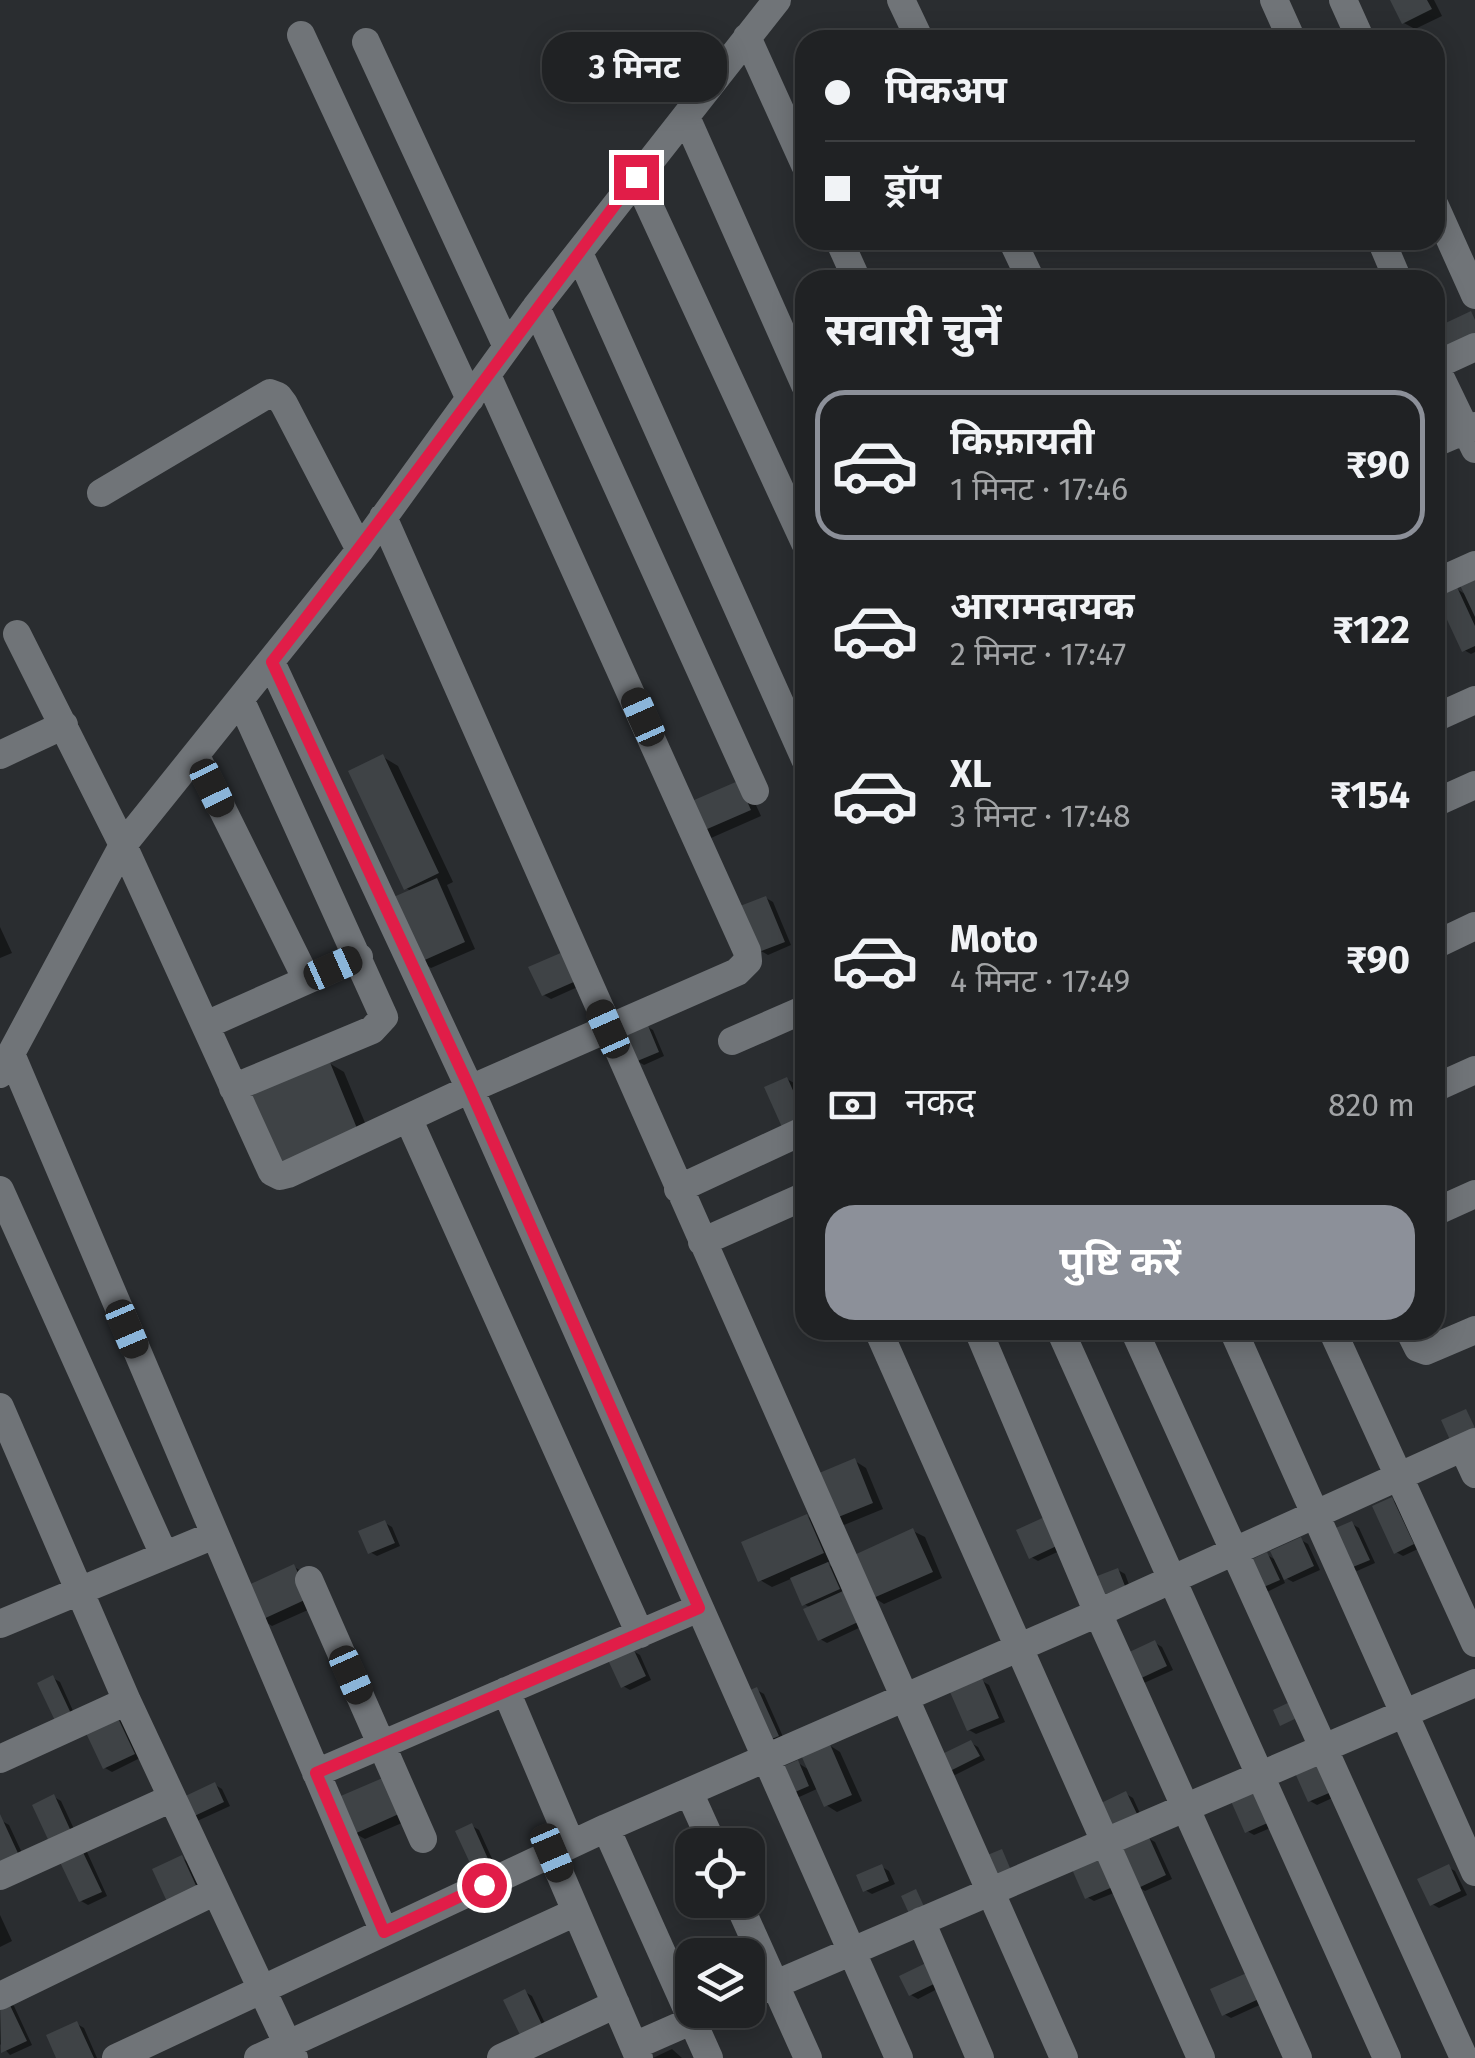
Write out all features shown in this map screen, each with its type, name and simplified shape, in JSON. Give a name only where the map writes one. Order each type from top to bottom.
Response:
[{"type":"street","points":[[384,1932],[214,1534],[5,1064],[123,845],[360,550],[536,307],[777,0]]},
{"type":"street","points":[[901,0],[915,30]]},
{"type":"street","points":[[1274,0],[1288,30]]},
{"type":"street","points":[[1343,0],[1356,30]]},
{"type":"street","points":[[301,35],[470,399]]},
{"type":"street","points":[[746,38],[795,144]]},
{"type":"street","points":[[366,42],[507,347]]},
{"type":"street","points":[[686,117],[795,362]]},
{"type":"street","points":[[636,177],[795,521]]},
{"type":"street","points":[[1445,228],[1475,295]]},
{"type":"street","points":[[579,253],[795,737]]},
{"type":"street","points":[[536,307],[755,790]]},
{"type":"street","points":[[1445,360],[1475,347]]},
{"type":"street","points":[[17,634],[123,845],[266,1162],[280,1176],[738,972],[748,961],[747,951],[487,375]]},
{"type":"street","points":[[1445,384],[1472,435],[1445,441]]},
{"type":"street","points":[[100,493],[270,393],[284,404],[360,550]]},
{"type":"street","points":[[383,518],[1064,2058]]},
{"type":"street","points":[[1445,579],[1475,566]]},
{"type":"street","points":[[272,662],[470,1089],[900,2058]]},
{"type":"street","points":[[1445,714],[1475,700]]},
{"type":"street","points":[[234,1088],[381,1023],[384,1017],[241,701]]},
{"type":"street","points":[[0,755],[64,725]]},
{"type":"street","points":[[196,756],[307,980]]},
{"type":"street","points":[[1445,798],[1475,785]]},
{"type":"street","points":[[1445,941],[1475,926]]},
{"type":"street","points":[[206,1025],[359,957]]},
{"type":"street","points":[[732,1041],[795,1014]]},
{"type":"street","points":[[1445,1084],[1475,1070]]},
{"type":"street","points":[[408,1118],[640,1634]]},
{"type":"street","points":[[678,1189],[795,1135]]},
{"type":"street","points":[[0,1190],[164,1554]]},
{"type":"street","points":[[1445,1208],[1475,1194]]},
{"type":"street","points":[[702,1242],[795,1200]]},
{"type":"street","points":[[1414,1340],[1418,1348],[1426,1350],[1475,1330]]},
{"type":"street","points":[[882,1340],[1201,2058]]},
{"type":"street","points":[[982,1340],[1098,1614],[1298,2058]]},
{"type":"street","points":[[1064,1340],[1387,2058]]},
{"type":"street","points":[[1139,1340],[1464,2058]]},
{"type":"street","points":[[1238,1340],[1475,1872]]},
{"type":"street","points":[[1337,1340],[1475,1643]]},
{"type":"street","points":[[0,1407],[127,1701],[291,2051]]},
{"type":"street","points":[[116,2058],[561,1848],[1098,1614],[1469,1445],[1475,1474]]},
{"type":"street","points":[[0,1624],[214,1534]]},
{"type":"street","points":[[309,1580],[423,1839]]},
{"type":"street","points":[[316,1773],[699,1608]]},
{"type":"street","points":[[765,1988],[1475,1682]]},
{"type":"street","points":[[506,1691],[561,1848],[576,1912],[637,2052],[680,2028]]},
{"type":"street","points":[[0,1759],[127,1701]]},
{"type":"street","points":[[689,1792],[705,1828]]},
{"type":"street","points":[[0,1876],[172,1798]]},
{"type":"street","points":[[606,1828],[675,1960]]},
{"type":"street","points":[[0,1996],[216,1891]]},
{"type":"street","points":[[258,2058],[291,2051],[576,1912]]},
{"type":"street","points":[[745,1918],[808,2058]]},
{"type":"street","points":[[921,1921],[980,2058]]},
{"type":"street","points":[[501,2058],[616,2004]]},
{"type":"street","points":[[706,2028],[709,2058]]},
{"type":"building","points":[[1390,0],[1427,0],[1432,9],[1402,24]]},
{"type":"building","points":[[1471,311],[1475,343],[1445,357],[1445,323]]},
{"type":"building","points":[[1475,575],[1475,617],[1459,583]]},
{"type":"building","points":[[1457,587],[1475,626],[1475,646],[1462,652],[1445,615],[1445,592]]},
{"type":"building","points":[[383,754],[439,873],[404,890],[348,771]]},
{"type":"building","points":[[738,781],[751,810],[698,833],[685,804]]},
{"type":"building","points":[[437,878],[465,942],[418,963],[389,899]]},
{"type":"building","points":[[766,896],[785,942],[759,952],[740,906]]},
{"type":"building","points":[[563,952],[576,981],[542,996],[528,967]]},
{"type":"building","points":[[647,1023],[659,1052],[635,1062],[622,1034]]},
{"type":"building","points":[[329,1060],[361,1138],[283,1171],[250,1094]]},
{"type":"building","points":[[787,1077],[795,1095],[795,1127],[786,1136],[764,1087]]},
{"type":"building","points":[[1466,1409],[1475,1428],[1475,1441],[1455,1451],[1441,1420]]},
{"type":"building","points":[[855,1458],[873,1503],[831,1520],[812,1476]]},
{"type":"building","points":[[1392,1497],[1414,1544],[1394,1554],[1372,1506]]},
{"type":"building","points":[[807,1514],[824,1553],[758,1582],[741,1542]]},
{"type":"building","points":[[1049,1515],[1063,1543],[1029,1559],[1016,1530]]},
{"type":"building","points":[[385,1520],[395,1543],[368,1554],[358,1531]]},
{"type":"building","points":[[1352,1521],[1370,1560],[1348,1569],[1331,1530]]},
{"type":"building","points":[[913,1528],[933,1572],[871,1599],[852,1556]]},
{"type":"building","points":[[1301,1537],[1314,1566],[1284,1580],[1270,1551]]},
{"type":"building","points":[[1267,1552],[1280,1580],[1254,1591],[1242,1564]]},
{"type":"building","points":[[828,1562],[840,1589],[802,1606],[790,1578]]},
{"type":"building","points":[[294,1564],[309,1598],[259,1621],[244,1587]]},
{"type":"building","points":[[1118,1568],[1125,1586],[1099,1597],[1092,1578]]},
{"type":"building","points":[[843,1591],[858,1622],[818,1641],[803,1609]]},
{"type":"building","points":[[1155,1640],[1167,1666],[1135,1681],[1123,1655]]},
{"type":"building","points":[[633,1648],[646,1676],[621,1688],[608,1660]]},
{"type":"building","points":[[53,1675],[74,1720],[58,1727],[37,1683]]},
{"type":"building","points":[[982,1678],[999,1718],[967,1731],[950,1692]]},
{"type":"building","points":[[757,1687],[779,1736],[762,1743],[741,1694]]},
{"type":"building","points":[[1294,1700],[1301,1716],[1280,1726],[1273,1710]]},
{"type":"building","points":[[117,1716],[135,1754],[103,1769],[85,1731]]},
{"type":"building","points":[[971,1740],[980,1756],[946,1773],[938,1756]]},
{"type":"building","points":[[829,1742],[852,1795],[824,1807],[801,1755]]},
{"type":"building","points":[[798,1760],[809,1786],[788,1795],[777,1769]]},
{"type":"building","points":[[1323,1761],[1336,1790],[1308,1802],[1295,1773]]},
{"type":"building","points":[[385,1777],[401,1813],[352,1835],[336,1798]]},
{"type":"building","points":[[215,1782],[224,1802],[186,1820],[177,1800]]},
{"type":"building","points":[[1257,1787],[1272,1821],[1245,1833],[1230,1799]]},
{"type":"building","points":[[1126,1791],[1138,1816],[1108,1830],[1097,1805]]},
{"type":"building","points":[[54,1794],[74,1838],[52,1848],[32,1805]]},
{"type":"building","points":[[0,1814],[23,1864],[0,1875]]},
{"type":"building","points":[[472,1823],[493,1870],[477,1878],[455,1831]]},
{"type":"building","points":[[1148,1835],[1166,1875],[1136,1889],[1118,1850]]},
{"type":"building","points":[[80,1846],[102,1892],[79,1902],[57,1856]]},
{"type":"building","points":[[1002,1849],[1013,1875],[996,1882],[985,1856]]},
{"type":"building","points":[[1101,1854],[1115,1886],[1085,1899],[1071,1867]]},
{"type":"building","points":[[182,1855],[199,1892],[169,1906],[152,1869]]},
{"type":"building","points":[[882,1864],[889,1881],[863,1892],[856,1875]]},
{"type":"building","points":[[1449,1864],[1461,1891],[1430,1906],[1417,1879]]},
{"type":"building","points":[[916,1889],[927,1913],[912,1920],[901,1896]]},
{"type":"building","points":[[926,1963],[936,1983],[909,1996],[899,1976]]},
{"type":"building","points":[[1249,1972],[1261,1998],[1222,2016],[1210,1989]]},
{"type":"building","points":[[525,1989],[545,2031],[523,2041],[503,2000]]},
{"type":"building","points":[[7,1999],[27,2041],[1,2053],[0,2003]]},
{"type":"building","points":[[77,2021],[94,2058],[56,2058],[46,2035]]},
{"type":"route","points":[[484,1885],[384,1932],[316,1773],[699,1608],[470,1089],[272,662],[360,550],[536,307],[636,177]]}]
